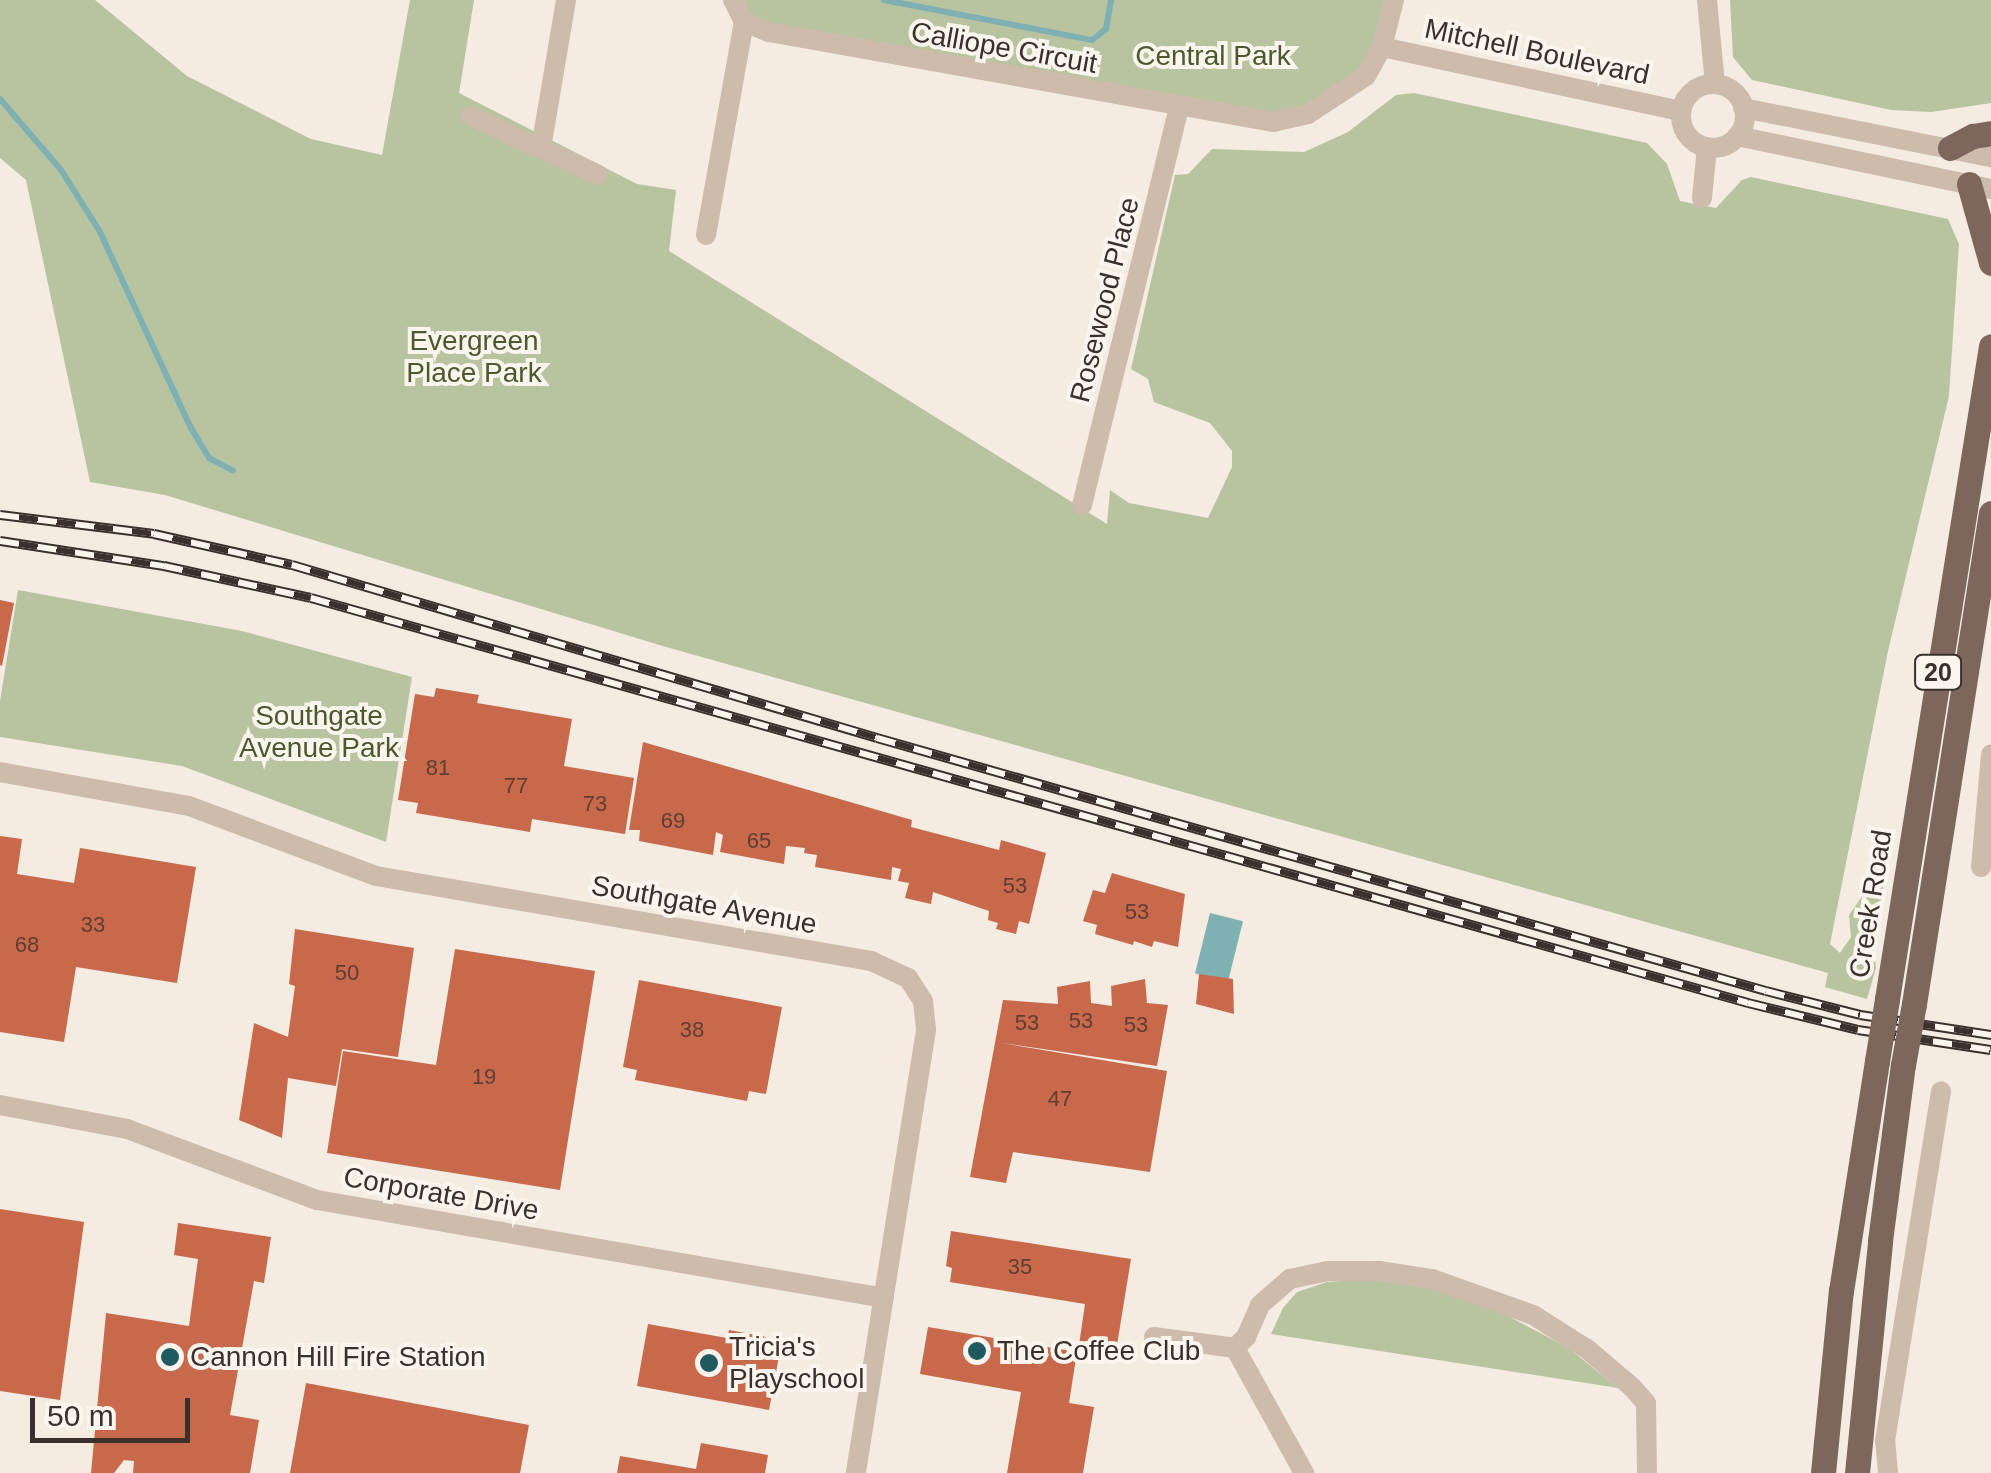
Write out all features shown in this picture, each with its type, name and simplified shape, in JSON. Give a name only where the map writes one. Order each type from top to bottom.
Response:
[{"type":"main road","points":[[1950,148],[1973,136],[1991,133]]},
{"type":"main road","points":[[1980,186],[1991,262]]},
{"type":"main road","name":"Creek Road","points":[[1822,1473],[1840,1291],[1991,346]]},
{"type":"main road","name":"Creek Road","points":[[1857,1473],[1880,1241],[1904,1065],[1991,513]]},
{"type":"street","points":[[541,148],[566,0]]},
{"type":"street","points":[[706,236],[744,22],[734,0]]},
{"type":"street","name":"Calliope Circuit","points":[[744,22],[768,32],[1273,122],[1308,114],[1366,76],[1382,47],[1394,0]]},
{"type":"street","points":[[1707,0],[1716,84],[1733,92],[1744,108],[1991,157]]},
{"type":"street","name":"Mitchell Boulevard","points":[[1382,47],[1681,111]]},
{"type":"street","name":"Mitchell Boulevard","points":[[1707,148],[1684,130],[1681,111],[1690,94],[1716,84]]},
{"type":"street","name":"Rosewood Place","points":[[1082,505],[1179,107]]},
{"type":"street","points":[[1702,198],[1707,148],[1724,146],[1737,136],[1744,108]]},
{"type":"street","points":[[471,116],[598,174]]},
{"type":"street","points":[[1737,136],[1980,186]]},
{"type":"street","points":[[1981,868],[1991,754]]},
{"type":"street","name":"Southgate Avenue","points":[[0,772],[171,801],[376,876],[871,961],[900,972],[920,993],[926,1030],[856,1473]]},
{"type":"street","points":[[1888,1473],[1885,1441],[1941,1091]]},
{"type":"street","name":"Corporate Drive","points":[[0,1105],[127,1128],[317,1200],[884,1298]]},
{"type":"street","points":[[1154,1338],[1234,1348],[1246,1338],[1260,1305],[1290,1279],[1327,1271],[1379,1271],[1432,1279],[1533,1315],[1587,1349],[1632,1386],[1646,1403],[1647,1473]]},
{"type":"street","points":[[1234,1348],[1304,1473]]},
{"type":"green space","name":"Evergreen Place Park","points":[[0,0],[95,0],[187,76],[311,139],[382,155],[410,0],[474,0],[459,93],[637,184],[676,190],[669,251],[1107,524],[1110,490],[1129,503],[1208,518],[1232,467],[1232,451],[1210,423],[1154,402],[1148,379],[1131,369],[1175,175],[1188,174],[1212,149],[1304,152],[1348,132],[1396,95],[1414,93],[1647,143],[1667,164],[1680,201],[1716,208],[1742,180],[1751,177],[1948,219],[1959,244],[1949,396],[1888,651],[1830,944],[1840,953],[1851,937],[1849,915],[1868,888],[1882,881],[1885,896],[1872,932],[1876,968],[1867,999],[1825,987],[1828,973],[666,647],[165,495],[90,482],[26,180],[0,158]]},
{"type":"green space","name":"Central Park","points":[[733,0],[1394,0],[1366,76],[1273,122],[769,32]]},
{"type":"green space","points":[[1730,0],[1991,0],[1991,103],[1931,112],[1891,110],[1752,80],[1733,57]]},
{"type":"green space","name":"Southgate Avenue Park","points":[[18,590],[242,631],[412,677],[386,842],[182,766],[0,737],[0,701]]},
{"type":"green space","points":[[1366,1279],[1421,1284],[1485,1304],[1567,1347],[1618,1388],[1271,1334],[1283,1308],[1297,1292],[1327,1282]]},
{"type":"water","points":[[1210,913],[1243,921],[1228,981],[1195,973]]},
{"type":"building","points":[[0,600],[14,603],[2,666],[0,665]]},
{"type":"building","points":[[436,688],[479,695],[477,703],[572,719],[564,766],[634,778],[625,834],[532,819],[530,832],[416,813],[418,803],[398,800],[415,694],[434,697]]},
{"type":"building","points":[[643,742],[912,820],[911,827],[999,850],[1001,840],[1046,853],[1029,924],[1019,921],[1016,934],[996,929],[998,923],[988,920],[989,911],[933,892],[931,904],[905,898],[909,883],[898,881],[901,869],[892,867],[891,880],[815,867],[817,855],[804,853],[805,848],[786,846],[784,864],[720,852],[723,835],[716,832],[713,855],[639,841],[640,830],[629,830]]},
{"type":"building","points":[[0,836],[22,839],[17,874],[74,883],[80,848],[196,867],[177,983],[76,967],[64,1042],[0,1032]]},
{"type":"building","points":[[1112,873],[1185,894],[1178,947],[1154,941],[1152,947],[1134,941],[1133,945],[1095,934],[1097,925],[1083,921],[1093,890],[1105,893]]},
{"type":"building","points":[[295,929],[414,948],[398,1057],[342,1049],[336,1086],[288,1078],[282,1138],[239,1120],[254,1023],[288,1037],[295,986],[289,984]]},
{"type":"building","points":[[455,949],[595,971],[560,1190],[327,1153],[343,1051],[436,1065]]},
{"type":"building","points":[[1199,974],[1233,979],[1234,1014],[1196,1004]]},
{"type":"building","points":[[1145,979],[1147,1003],[1168,1005],[1157,1066],[1002,1043],[1167,1071],[1150,1172],[1013,1152],[1006,1183],[970,1177],[1003,1000],[1058,1004],[1057,987],[1090,981],[1091,1003],[1112,1006],[1111,986]]},
{"type":"building","points":[[639,980],[782,1007],[766,1094],[749,1091],[747,1101],[635,1080],[637,1070],[623,1067]]},
{"type":"building","points":[[0,1209],[84,1222],[60,1400],[0,1391]]},
{"type":"building","name":"Cannon Hill Fire Station","points":[[178,1223],[271,1237],[264,1283],[254,1281],[230,1415],[259,1420],[250,1473],[133,1473],[134,1461],[124,1460],[114,1473],[91,1473],[106,1313],[189,1326],[198,1259],[174,1255]]},
{"type":"building","points":[[951,1231],[1131,1259],[1116,1351],[1079,1345],[1085,1304],[950,1282],[952,1268],[946,1266]]},
{"type":"building","name":"Tricia's Playschool","points":[[648,1324],[727,1338],[729,1330],[782,1340],[769,1410],[637,1386]]},
{"type":"building","points":[[928,1327],[1077,1352],[1069,1403],[1094,1407],[1083,1473],[1007,1473],[1021,1392],[920,1374]]},
{"type":"building","points":[[306,1383],[529,1425],[520,1473],[290,1473]]},
{"type":"building","points":[[701,1443],[768,1455],[765,1473],[617,1473],[620,1456],[696,1469]]},
{"type":"waterway","points":[[884,0],[1092,40],[1106,29],[1111,0]]},
{"type":"waterway","points":[[0,99],[61,170],[99,230],[191,428],[209,458],[233,471]]},
{"type":"railway","points":[[0,515],[154,534],[292,565],[877,738],[1766,991],[1860,1015],[1991,1035]]},
{"type":"railway","points":[[0,541],[164,566],[311,598],[1748,1003],[1858,1030],[1991,1050]]},
{"type":"place","name":"The Coffee Club","points":[[977,1351]]},
{"type":"place","name":"Cannon Hill Fire Station","points":[[170,1357]]},
{"type":"place","name":"Tricia's Playschool","points":[[709,1363]]}]
